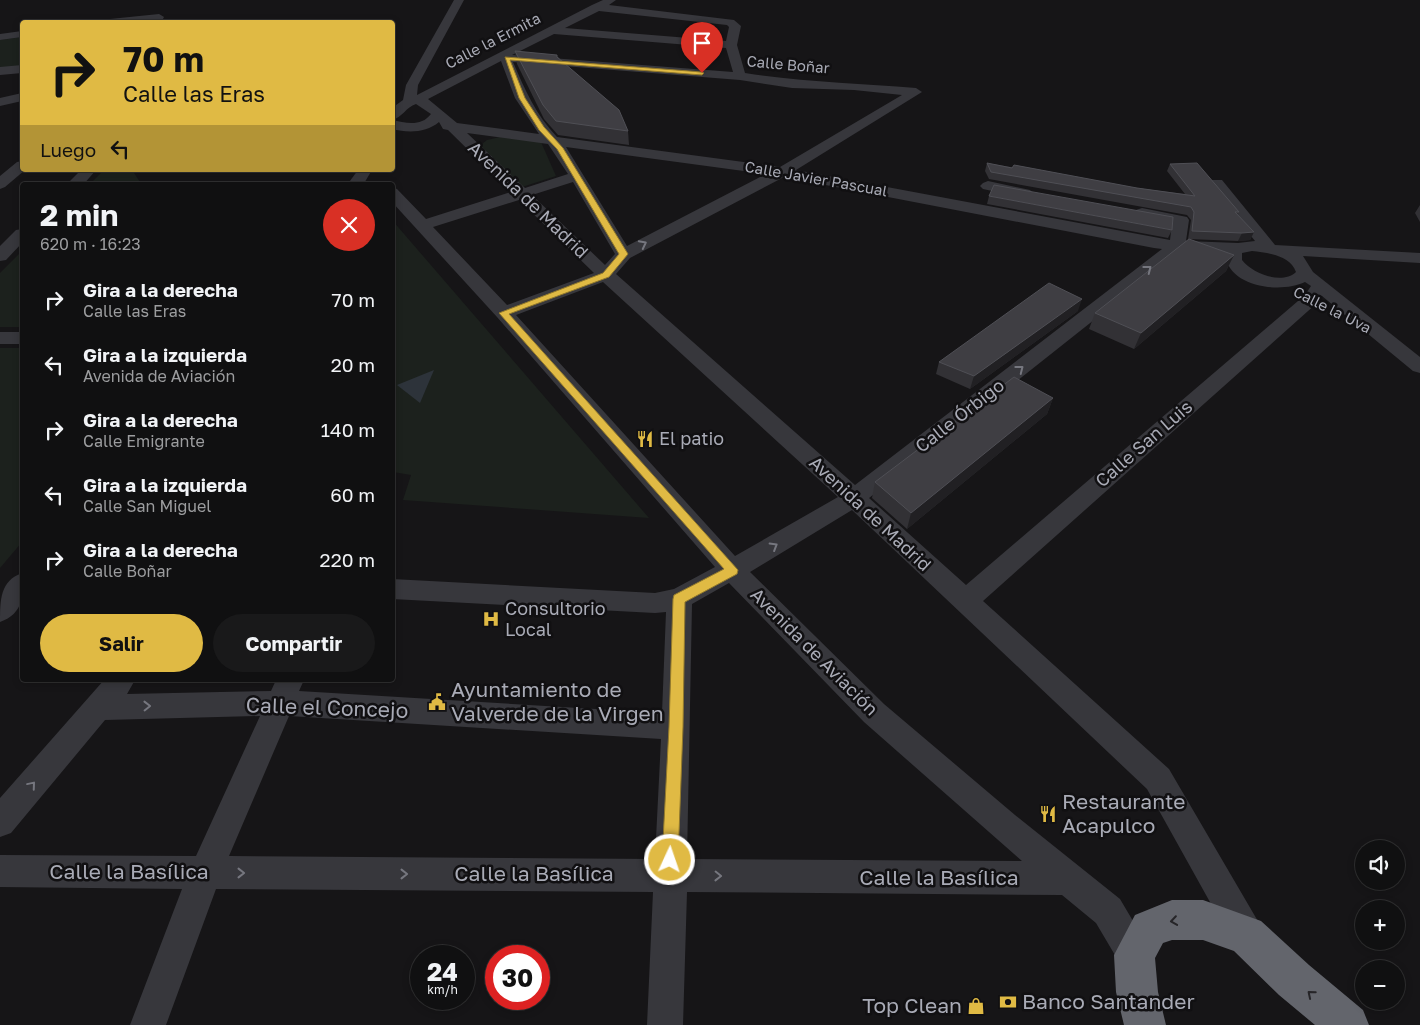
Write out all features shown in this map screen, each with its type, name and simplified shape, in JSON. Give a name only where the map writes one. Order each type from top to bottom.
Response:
[{"type":"highway","points":[[1145,1025],[1137,992],[1134,955],[1149,929],[1172,920],[1203,920],[1247,935],[1294,980],[1348,1025]]},
{"type":"street","points":[[414,101],[412,85],[459,0]]},
{"type":"street","name":"Calle la Ermita","points":[[395,121],[402,104],[414,101],[505,56],[550,30],[611,0]]},
{"type":"street","points":[[148,6],[162,20]]},
{"type":"street","points":[[596,7],[730,22],[735,26],[731,45],[740,76]]},
{"type":"street","points":[[550,30],[731,45]]},
{"type":"street","points":[[0,37],[20,34]]},
{"type":"street","points":[[505,56],[522,98],[541,128],[552,140],[577,176],[624,254]]},
{"type":"street","name":"Calle Boñar","points":[[505,56],[740,76],[792,84],[869,87],[916,92],[782,172]]},
{"type":"street","points":[[0,71],[20,69]]},
{"type":"street","points":[[0,102],[20,98]]},
{"type":"street","name":"Calle Javier Pascual","points":[[414,101],[426,102],[437,115],[452,126]]},
{"type":"street","points":[[425,125],[434,120],[437,115]]},
{"type":"street","name":"Calle Javier Pascual","points":[[395,123],[412,127],[425,125],[452,126],[782,172],[1178,246],[1238,248],[1252,246],[1269,248]]},
{"type":"street","name":"Avenida de Madrid","points":[[452,126],[606,275],[854,498],[1158,779],[1247,935]]},
{"type":"street","points":[[0,184],[20,167]]},
{"type":"street","points":[[979,171],[988,186],[1036,194]]},
{"type":"street","points":[[77,182],[88,172]]},
{"type":"street","points":[[504,313],[606,275],[624,254],[782,172]]},
{"type":"street","points":[[423,225],[577,176]]},
{"type":"street","points":[[1217,184],[1269,248],[1292,256],[1301,262],[1358,253],[1420,258]]},
{"type":"street","points":[[973,208],[988,186]]},
{"type":"street","name":"Avenida de Aviación","points":[[395,195],[504,313],[732,570],[874,713],[1004,826],[1108,911],[1134,955]]},
{"type":"street","points":[[1123,210],[1181,220],[1178,246]]},
{"type":"street","points":[[0,256],[20,236]]},
{"type":"street","name":"Calle Javier Pascual","points":[[1178,246],[1241,270]]},
{"type":"street","name":"Calle Órbigo","points":[[395,589],[656,603],[679,599],[854,498],[1178,246]]},
{"type":"street","points":[[1238,248],[1232,252],[1231,258],[1234,264],[1241,270]]},
{"type":"street","points":[[1279,282],[1297,280],[1301,262]]},
{"type":"street","name":"Calle la Uva","points":[[1301,262],[1316,292]]},
{"type":"street","name":"Calle la Uva","points":[[1241,270],[1265,280],[1316,292],[1384,337],[1411,351],[1420,367]]},
{"type":"street","name":"Calle San Luis","points":[[964,601],[1316,292]]},
{"type":"street","points":[[0,338],[20,338]]},
{"type":"street","points":[[0,611],[20,586]]},
{"type":"street","points":[[664,1025],[676,727],[679,599]]},
{"type":"street","points":[[0,822],[119,682]]},
{"type":"street","points":[[148,1025],[205,873],[285,691]]},
{"type":"street","name":"Calle el Concejo","points":[[98,707],[285,691],[676,727]]},
{"type":"street","name":"Calle la Basílica","points":[[0,871],[1068,878]]},
{"type":"shaded area","points":[[20,37],[20,67],[0,68],[0,40]]},
{"type":"shaded area","points":[[500,137],[541,142],[556,176],[522,187],[481,148],[482,144],[487,140]]},
{"type":"shaded area","points":[[102,172],[133,172],[140,182],[92,182]]},
{"type":"shaded area","points":[[395,223],[649,518],[403,500],[411,475],[395,472]]},
{"type":"shaded area","points":[[20,253],[20,327],[0,327],[0,273]]},
{"type":"shaded area","points":[[0,348],[20,348],[20,544],[0,568]]},
{"type":"shaded area","points":[[434,370],[420,403],[397,385]]},
{"type":"building","points":[[515,51],[557,55],[619,110],[628,131],[556,121],[543,105]]},
{"type":"building","points":[[987,163],[1012,168],[1014,165],[1137,188],[1195,196],[1170,164],[1197,163],[1239,212],[1235,212],[1254,232],[1192,231],[1194,212],[1191,207],[991,172]]},
{"type":"building","points":[[994,185],[1173,217],[1172,230],[989,196]]},
{"type":"building","points":[[1189,239],[1234,255],[1141,333],[1095,313]]},
{"type":"building","points":[[1049,283],[1082,299],[974,376],[939,362]]},
{"type":"building","points":[[1014,377],[1053,398],[911,513],[875,482]]},
{"type":"place","name":"El patio","points":[[645,439]]},
{"type":"place","name":"Consultorio Local","points":[[491,619]]},
{"type":"place","name":"Ayuntamiento de Valverde de la Virgen","points":[[437,702]]},
{"type":"place","name":"Restaurante Acapulco","points":[[1048,814]]},
{"type":"place","name":"Banco Santander","points":[[1008,1002]]},
{"type":"place","name":"Top Clean","points":[[976,1006]]},
{"type":"route","points":[[670,860],[679,599],[732,570],[504,313],[606,275],[624,254],[560,148],[541,128],[522,98],[507,58],[702,73]]}]
